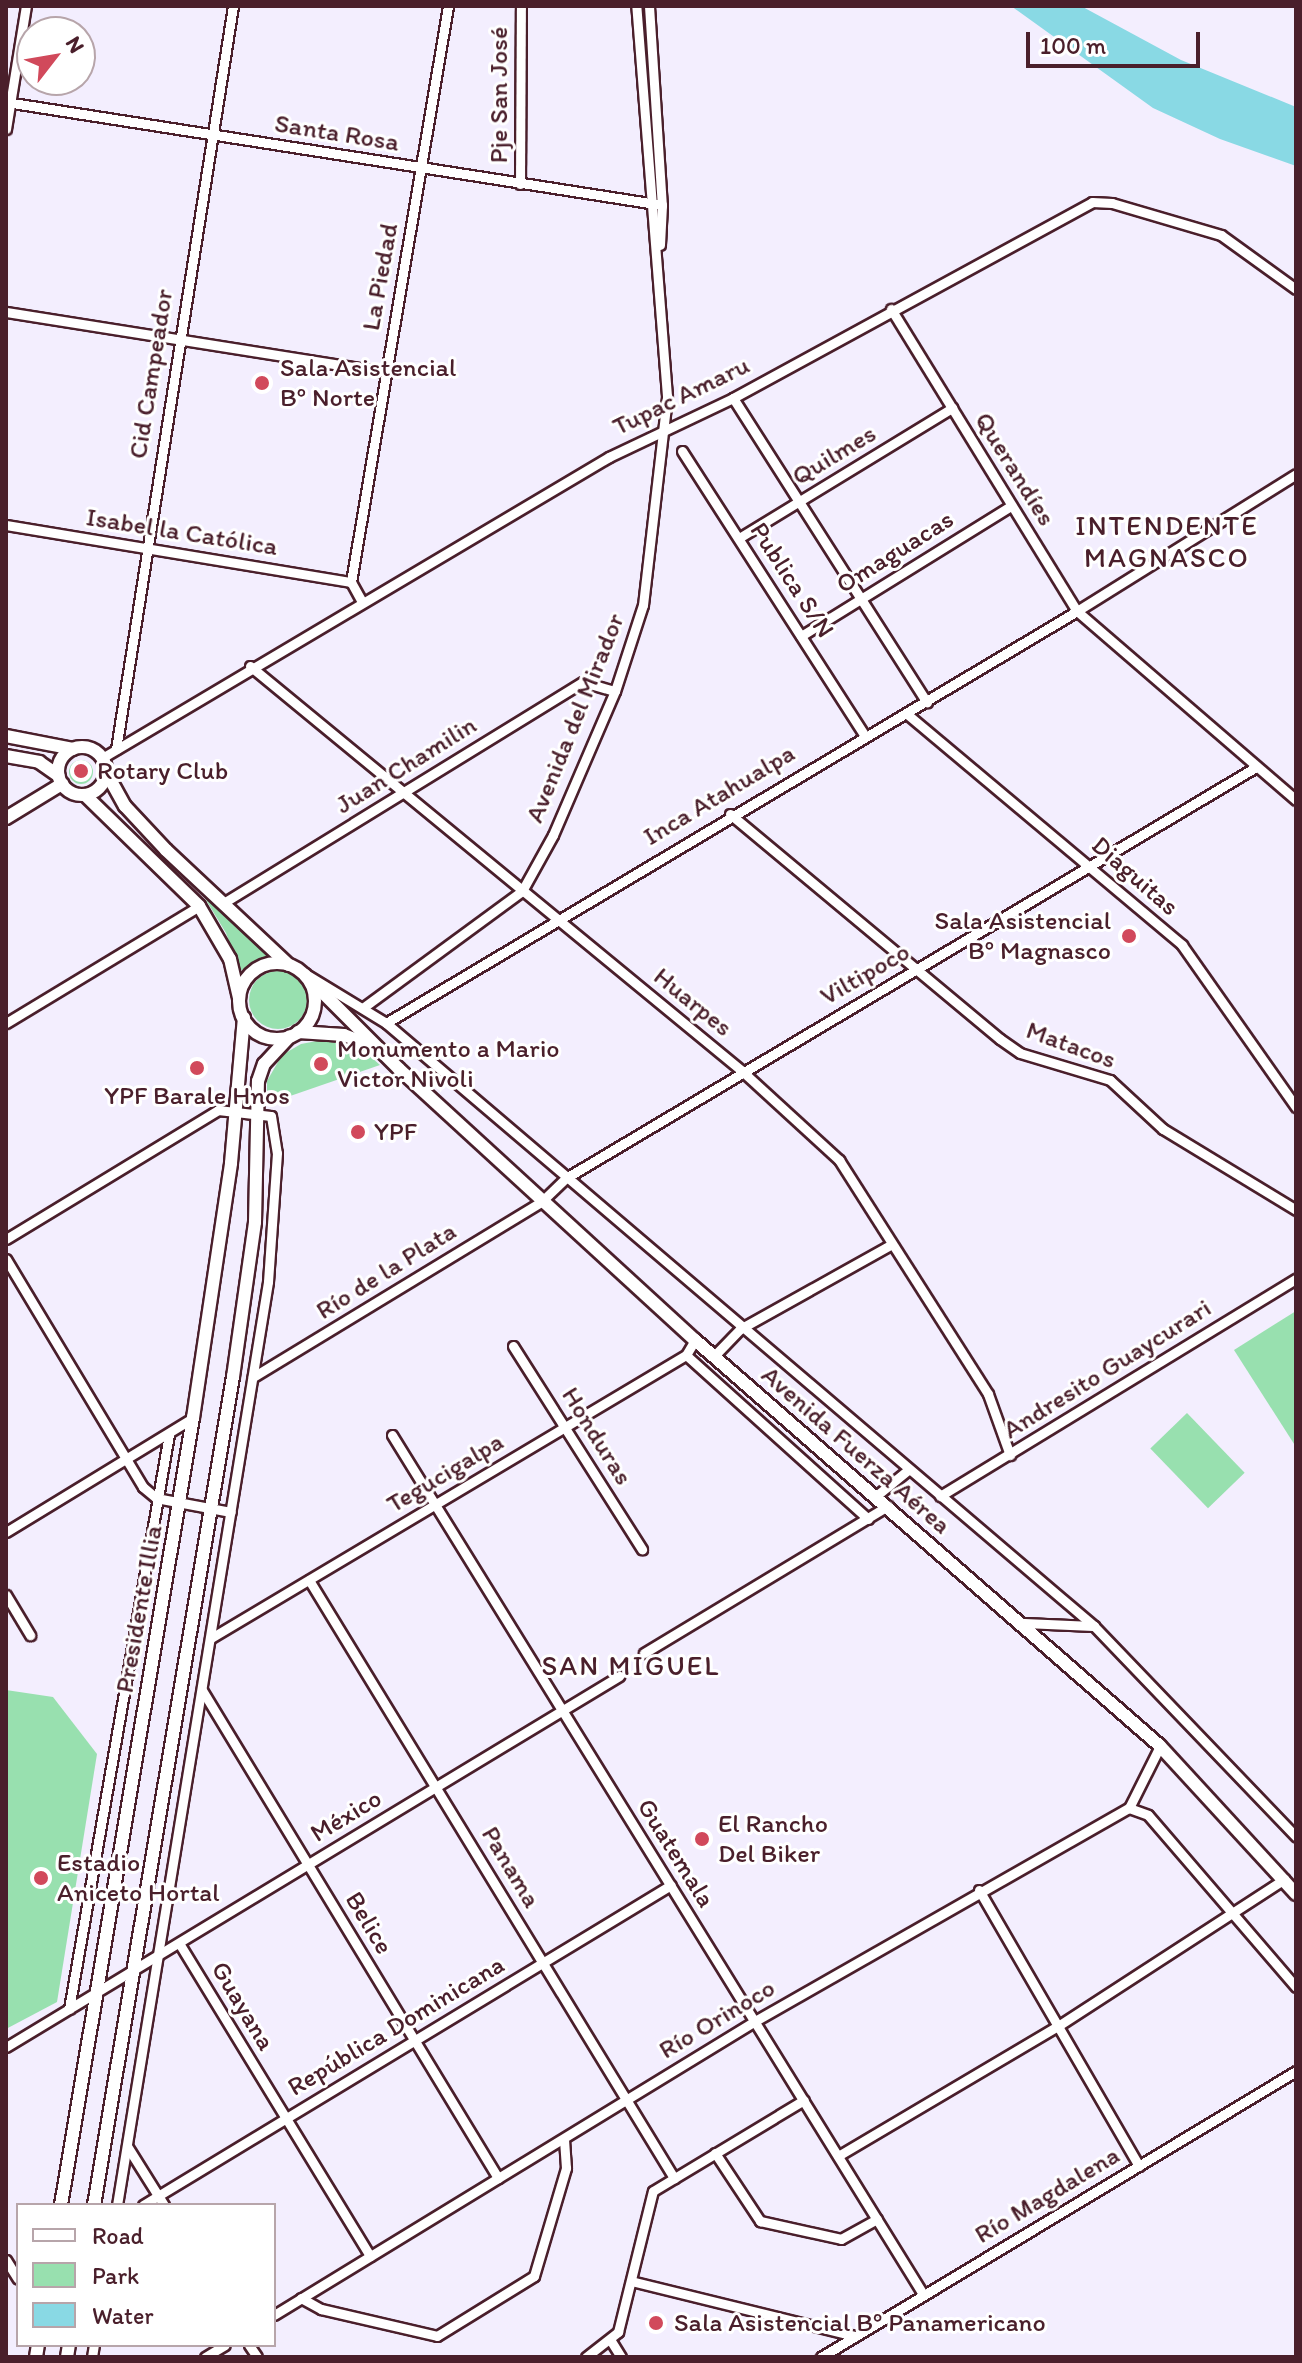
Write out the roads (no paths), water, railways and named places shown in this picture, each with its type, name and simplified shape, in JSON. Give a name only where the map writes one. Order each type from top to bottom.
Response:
[{"type":"main road","points":[[6,736],[73,749],[89,748],[102,758],[106,772],[125,806],[289,965],[303,974],[315,1005],[294,1034]]},
{"type":"main road","points":[[6,818],[60,780],[63,757],[73,749]]},
{"type":"main road","points":[[6,756],[39,762],[85,795],[199,906],[230,959],[244,1018],[269,1038],[294,1034],[344,1035],[377,1048]]},
{"type":"main road","points":[[85,795],[99,787],[106,772]]},
{"type":"main road","points":[[239,998],[256,969],[289,965]]},
{"type":"main road","name":"Avenida Fuerza Aérea","points":[[303,974],[377,1048],[695,1340],[1023,1623],[1160,1746],[1296,1894]]},
{"type":"main road","name":"Presidente Illia","points":[[61,2203],[193,1418],[237,1108],[244,1018]]},
{"type":"main road","name":"Presidente Illia","points":[[94,2203],[212,1508],[255,1222],[253,1112],[264,1064],[294,1034]]},
{"type":"street","points":[[6,129],[26,6]]},
{"type":"street","name":"Cid Campeador","points":[[116,749],[145,547],[233,6]]},
{"type":"street","name":"La Piedad","points":[[351,582],[448,6]]},
{"type":"street","name":"Pje San José","points":[[520,184],[521,6]]},
{"type":"street","name":"Avenida del Mirador","points":[[636,6],[650,203],[659,264]]},
{"type":"street","name":"Avenida del Mirador","points":[[364,1007],[522,891],[553,835],[615,691],[650,577],[665,429],[659,264],[662,205],[649,6]]},
{"type":"street","name":"Santa Rosa","points":[[8,103],[662,205]]},
{"type":"street","name":"Tupac Amaru","points":[[102,758],[361,600],[665,429],[733,398],[891,309],[1092,202],[1112,203],[1221,235],[1296,289]]},
{"type":"street","name":"Querandíes","points":[[891,309],[1077,611],[1296,800]]},
{"type":"street","points":[[6,312],[386,372]]},
{"type":"street","points":[[733,398],[927,702]]},
{"type":"street","name":"Quilmes","points":[[739,538],[952,408]]},
{"type":"street","name":"Publica S/N","points":[[682,451],[864,734]]},
{"type":"street","name":"Inca Atahualpa","points":[[386,1023],[864,734],[927,702],[1296,474]]},
{"type":"street","name":"Omaguacas","points":[[801,636],[1011,506]]},
{"type":"street","name":"Isabel la Católica","points":[[6,525],[351,582]]},
{"type":"street","points":[[351,582],[361,600]]},
{"type":"street","name":"Huarpes","points":[[250,666],[742,1071],[839,1160],[988,1394],[1010,1455]]},
{"type":"street","name":"Juan Chamilin","points":[[225,902],[583,682],[615,691]]},
{"type":"street","name":"Diaguitas","points":[[907,714],[1182,945],[1296,1107]]},
{"type":"street","name":"Viltipoco","points":[[542,1201],[566,1178],[742,1071],[1256,767]]},
{"type":"street","name":"Matacos","points":[[730,814],[1020,1053],[1110,1080],[1163,1129],[1296,1210]]},
{"type":"street","points":[[6,1023],[199,906]]},
{"type":"street","points":[[303,974],[364,1007],[386,1023],[740,1329],[1094,1626],[1296,1837]]},
{"type":"street","points":[[6,1239],[218,1110],[237,1108],[271,1116],[277,1153],[268,1282],[117,2203]]},
{"type":"street","name":"Río de la Plata","points":[[253,1377],[542,1201]]},
{"type":"street","points":[[714,1356],[740,1329],[892,1244]]},
{"type":"street","points":[[6,1259],[127,1459],[156,1498],[179,1505],[231,1512]]},
{"type":"street","name":"Andresito Guaycurari","points":[[940,1496],[1296,1279]]},
{"type":"street","name":"Tegucigalpa","points":[[211,1638],[686,1355],[695,1340]]},
{"type":"street","name":"Honduras","points":[[513,1346],[642,1549]]},
{"type":"street","points":[[686,1355],[868,1519]]},
{"type":"street","points":[[6,1532],[193,1418]]},
{"type":"street","points":[[69,2009],[115,1761],[169,1434]]},
{"type":"street","name":"Guatemala","points":[[392,1435],[923,2294]]},
{"type":"street","points":[[876,1496],[907,1471]]},
{"type":"street","points":[[644,1653],[888,1506]]},
{"type":"street","name":"Panama","points":[[309,1580],[674,2178]]},
{"type":"street","points":[[6,1595],[30,1635]]},
{"type":"street","points":[[1023,1623],[1094,1626]]},
{"type":"street","name":"México","points":[[6,2047],[619,1676]]},
{"type":"street","name":"Belice","points":[[202,1690],[498,2178]]},
{"type":"street","points":[[1160,1746],[1129,1808],[1148,1815],[1296,1987]]},
{"type":"street","points":[[115,1761],[135,1765]]},
{"type":"street","name":"Río Orinoco","points":[[276,2314],[755,2021],[979,1890],[1129,1808]]},
{"type":"street","points":[[838,2156],[1058,2026],[1284,1879]]},
{"type":"street","name":"República Dominicana","points":[[161,2200],[286,2118],[671,1885]]},
{"type":"street","points":[[979,1890],[1139,2166]]},
{"type":"street","name":"Guayana","points":[[179,1943],[370,2256]]},
{"type":"street","name":"Río Magdalena","points":[[821,2357],[1296,2071]]},
{"type":"street","points":[[586,2357],[611,2341],[631,2281],[653,2191],[804,2100]]},
{"type":"street","points":[[301,2298],[321,2309],[437,2336],[534,2276],[566,2168],[564,2139]]},
{"type":"street","points":[[127,2146],[161,2200]]},
{"type":"street","points":[[715,2153],[760,2221],[841,2239],[877,2219]]},
{"type":"street","points":[[631,2281],[855,2336]]},
{"type":"street","points":[[611,2341],[621,2357]]},
{"type":"water","points":[[1011,6],[1081,6],[1181,60],[1296,107],[1296,166],[1220,139],[1153,108]]},
{"type":"place","name":"Sala Asistencial Bº Norte","points":[[262,383]]},
{"type":"place","name":"Rotary Club","points":[[81,771]]},
{"type":"place","name":"Sala Asistencial Bº Magnasco","points":[[1129,936]]},
{"type":"place","name":"Monumento a Mario Victor Nivoli","points":[[321,1064]]},
{"type":"place","name":"YPF Barale Hnos","points":[[197,1068]]},
{"type":"place","name":"YPF","points":[[358,1132]]},
{"type":"place","name":"El Rancho Del Biker","points":[[702,1839]]},
{"type":"place","name":"Estadio Aniceto Hortal","points":[[41,1878]]},
{"type":"place","name":"Sala Asistencial Bº Panamericano","points":[[656,2323]]},
{"type":"district","name":"INTENDENTE MAGNASCO","points":[[1167,541]]},
{"type":"district","name":"SAN MIGUEL","points":[[631,1665]]}]
